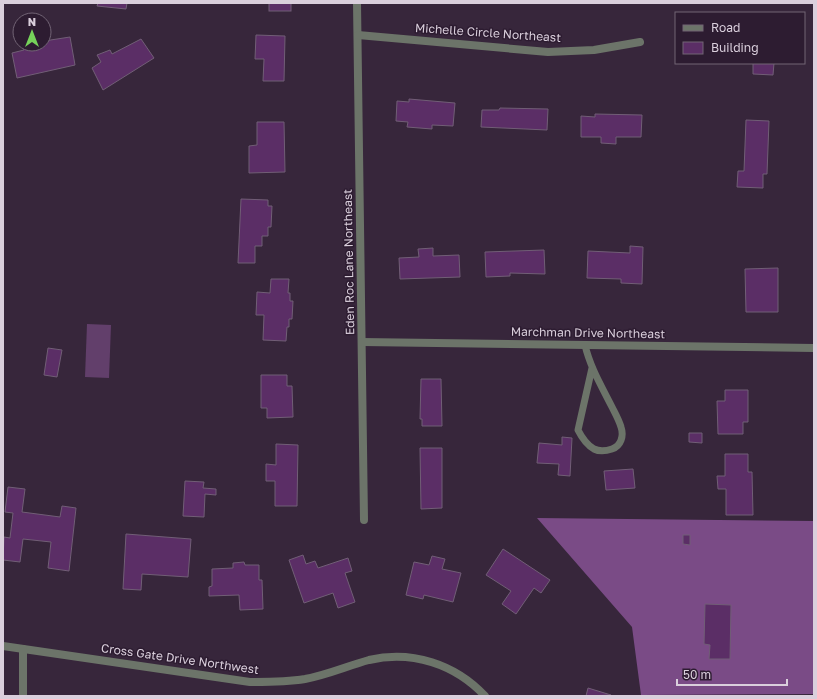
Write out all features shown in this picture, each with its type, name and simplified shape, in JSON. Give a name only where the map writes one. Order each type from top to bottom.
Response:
[{"type":"street","name":"Eden Roc Lane Northeast","points":[[357,3],[364,520]]},
{"type":"street","name":"Michelle Circle Northeast","points":[[358,35],[548,52],[594,50],[640,42]]},
{"type":"street","name":"Marchman Drive Northeast","points":[[362,342],[814,348]]},
{"type":"street","name":"Cross Gate Drive Northwest","points":[[3,646],[250,682],[280,682],[305,679],[333,672],[369,660],[393,657],[413,657],[448,668],[474,685],[485,696]]},
{"type":"street","points":[[23,649],[24,696]]},
{"type":"lane","points":[[585,345],[592,368],[621,426],[622,434],[617,448],[600,451],[593,448],[586,443],[578,430],[592,368]]},
{"type":"shaded area","points":[[87,324],[111,325],[109,378],[85,377]]},
{"type":"shaded area","points":[[537,518],[814,521],[814,694],[641,695],[632,627]]},
{"type":"building","points":[[98,3],[127,3],[126,9],[97,6]]},
{"type":"building","points":[[269,3],[291,3],[291,11],[269,11]]},
{"type":"building","points":[[256,35],[285,36],[284,81],[263,81],[264,59],[255,59]]},
{"type":"building","points":[[70,37],[75,65],[17,78],[12,53],[52,52],[52,40]]},
{"type":"building","points":[[141,39],[154,58],[103,90],[92,68],[101,62],[97,55],[110,50],[112,54]]},
{"type":"building","points":[[753,64],[774,64],[773,75],[753,74]]},
{"type":"building","points":[[409,99],[455,103],[453,126],[432,125],[432,129],[407,127],[408,122],[396,121],[397,101],[409,102]]},
{"type":"building","points":[[500,108],[548,109],[547,130],[481,127],[482,110],[499,110]]},
{"type":"building","points":[[595,114],[642,115],[641,137],[616,137],[616,144],[601,143],[601,137],[581,137],[581,116],[595,117]]},
{"type":"building","points":[[746,120],[769,121],[767,174],[763,174],[763,188],[737,187],[738,171],[744,171]]},
{"type":"building","points":[[257,122],[284,122],[285,172],[249,173],[249,146],[257,145]]},
{"type":"building","points":[[241,199],[268,200],[268,206],[272,206],[271,227],[268,227],[268,236],[262,236],[262,246],[255,246],[255,263],[238,263]]},
{"type":"building","points":[[630,246],[643,247],[642,284],[621,283],[621,279],[587,278],[588,251],[630,253]]},
{"type":"building","points":[[433,248],[433,256],[459,255],[460,277],[400,279],[399,258],[419,257],[418,249]]},
{"type":"building","points":[[544,250],[545,274],[510,273],[510,276],[486,277],[485,252]]},
{"type":"building","points":[[778,268],[778,312],[746,312],[745,269]]},
{"type":"building","points":[[271,279],[289,279],[288,293],[290,293],[290,301],[293,301],[292,319],[289,319],[286,341],[263,340],[264,315],[256,315],[257,292],[270,293]]},
{"type":"building","points":[[48,348],[62,350],[57,377],[44,375]]},
{"type":"building","points":[[261,375],[287,375],[287,386],[292,386],[293,417],[267,418],[267,408],[261,408]]},
{"type":"building","points":[[421,379],[441,379],[442,426],[422,426],[422,419],[420,419]]},
{"type":"building","points":[[725,390],[748,390],[748,422],[743,422],[743,434],[718,434],[717,401],[725,401]]},
{"type":"building","points":[[689,433],[702,433],[702,443],[689,442]]},
{"type":"building","points":[[562,437],[572,438],[570,476],[558,475],[559,464],[537,463],[539,443],[562,445]]},
{"type":"building","points":[[276,444],[298,445],[297,506],[275,506],[275,481],[266,481],[266,464],[276,465]]},
{"type":"building","points":[[420,448],[442,448],[442,508],[421,509]]},
{"type":"building","points":[[725,454],[748,454],[748,472],[752,472],[753,515],[726,515],[726,489],[718,489],[717,476],[725,476]]},
{"type":"building","points":[[633,469],[635,488],[606,490],[604,471]]},
{"type":"building","points":[[185,481],[204,482],[203,488],[216,489],[216,495],[205,494],[204,517],[183,516]]},
{"type":"building","points":[[8,487],[25,489],[22,512],[60,517],[62,506],[76,508],[69,571],[48,568],[51,542],[23,539],[20,562],[3,560],[4,537],[10,538],[13,513],[5,512]]},
{"type":"building","points":[[126,534],[191,539],[188,577],[142,574],[141,590],[123,589]]},
{"type":"building","points":[[683,535],[690,535],[690,545],[683,544]]},
{"type":"building","points":[[503,549],[550,580],[541,593],[534,588],[516,614],[502,604],[511,591],[486,575]]},
{"type":"building","points":[[303,555],[306,564],[315,561],[318,568],[348,558],[352,571],[345,573],[355,602],[338,608],[333,593],[304,603],[289,560]]},
{"type":"building","points":[[432,556],[445,559],[442,569],[461,573],[453,602],[424,595],[423,599],[406,595],[414,562],[429,565]]},
{"type":"building","points":[[244,562],[245,565],[259,565],[259,580],[262,580],[263,609],[240,610],[239,595],[209,596],[209,587],[212,586],[212,569],[233,568],[233,563]]},
{"type":"building","points":[[705,604],[731,605],[730,659],[709,659],[710,645],[704,644]]},
{"type":"building","points":[[588,688],[611,695],[586,696]]}]
